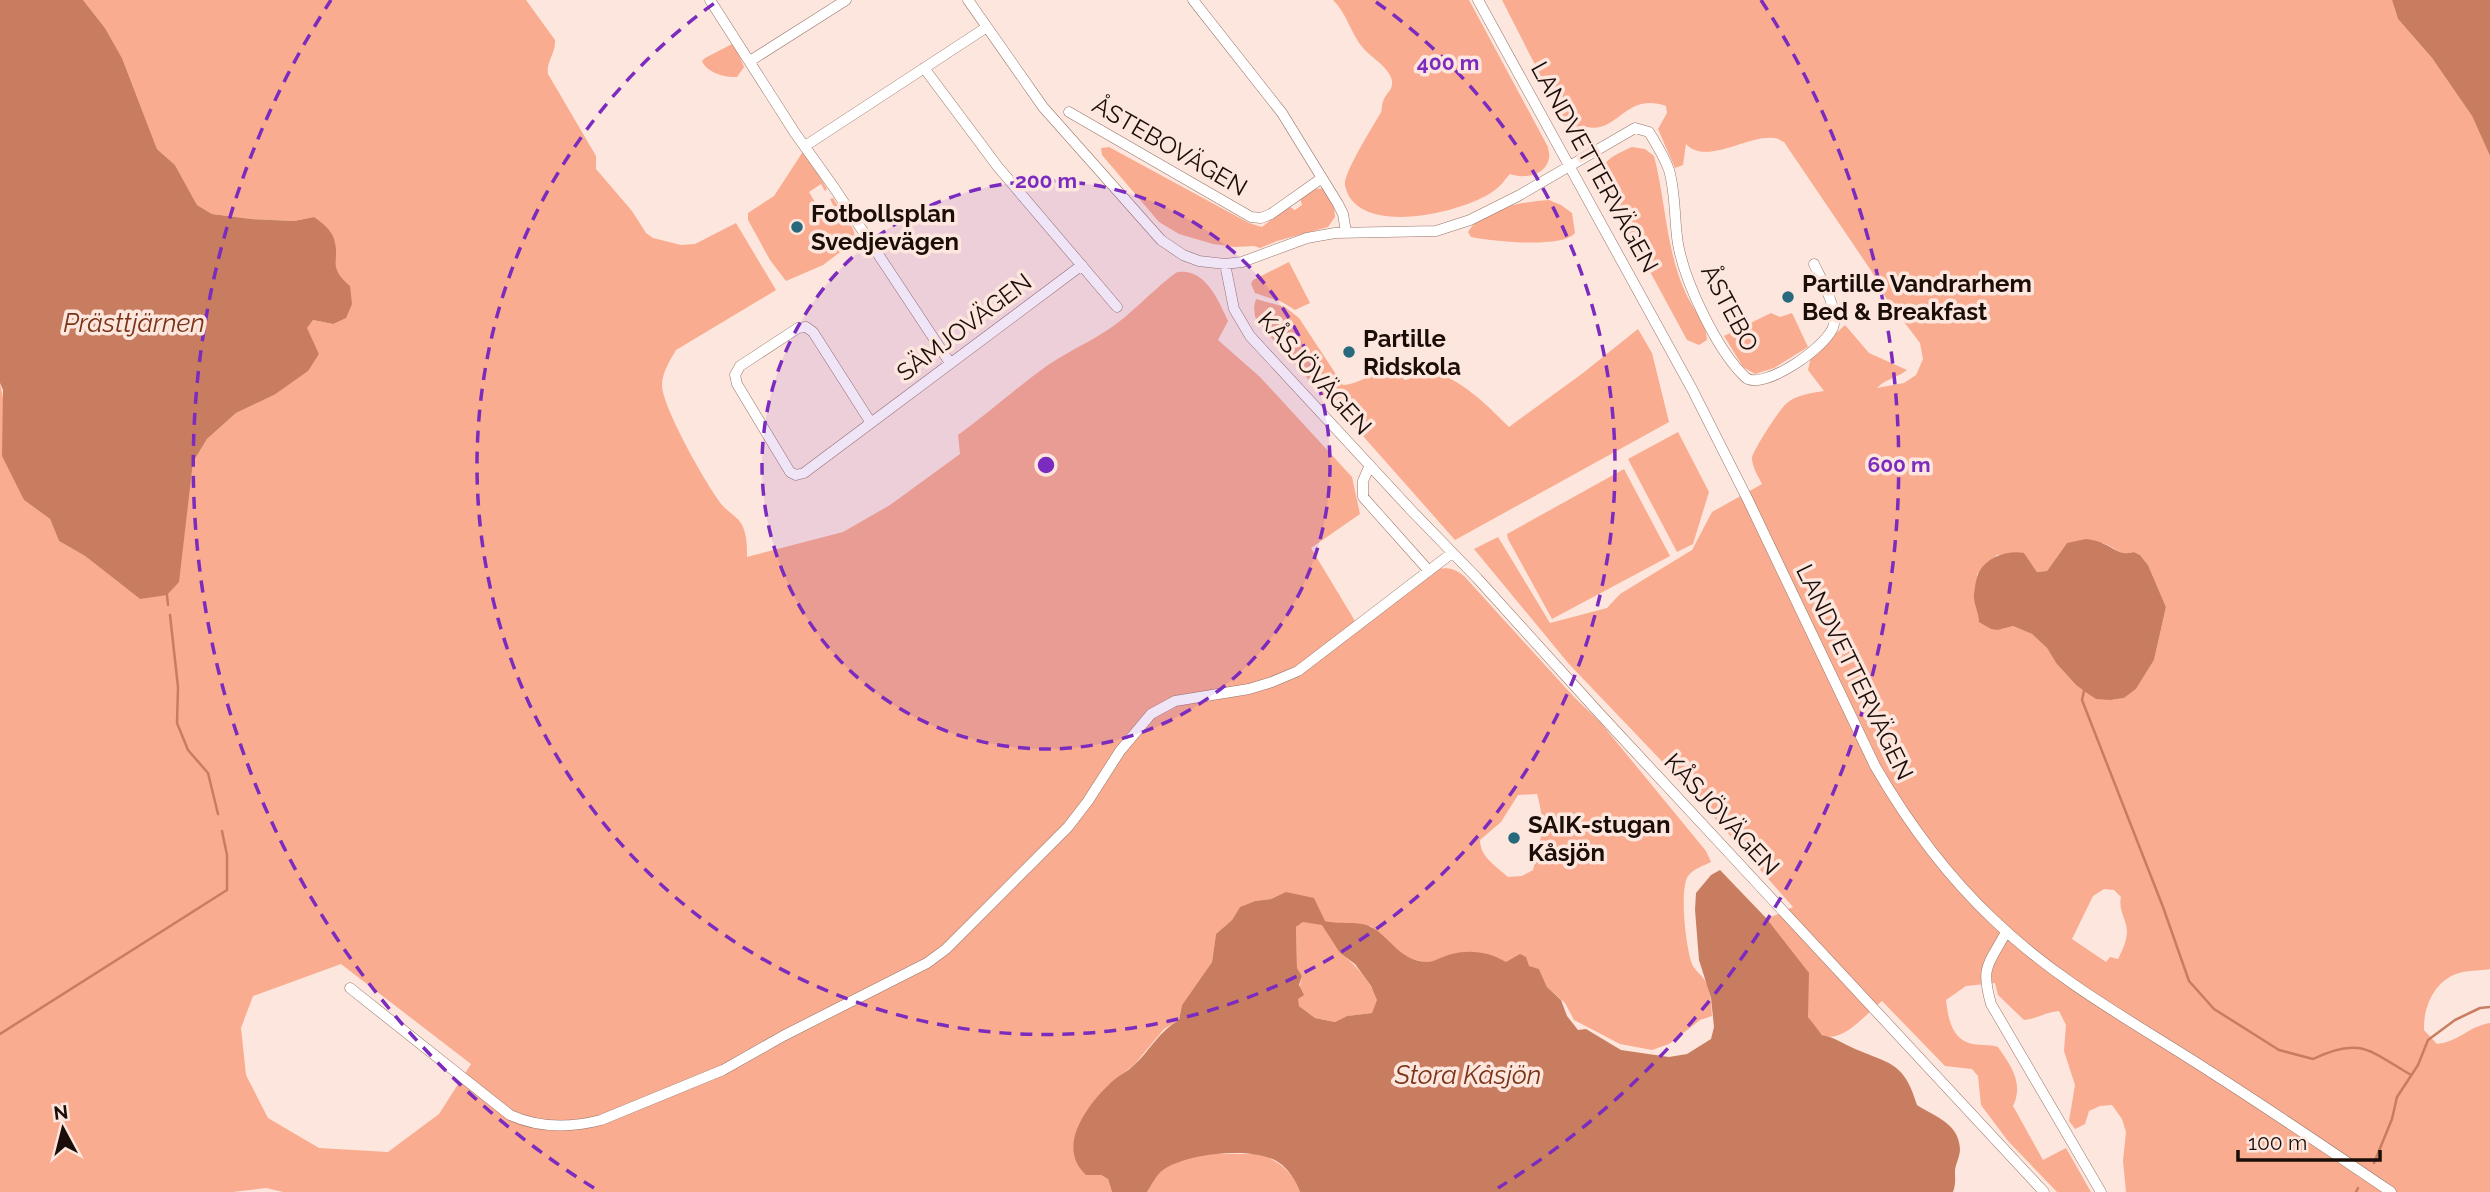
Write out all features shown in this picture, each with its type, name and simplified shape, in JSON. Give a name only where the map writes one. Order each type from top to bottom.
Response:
[{"type":"street","points":[[710,0],[950,363]]},
{"type":"street","points":[[750,61],[846,0]]},
{"type":"street","points":[[968,0],[1043,107],[1161,240],[1183,255],[1199,261],[1225,264],[1242,262],[1307,238],[1346,232],[1424,233],[1453,227],[1518,196],[1570,165]]},
{"type":"street","points":[[1193,0],[1282,113],[1343,214],[1346,232]]},
{"type":"street","name":"LANDVETTERVÄGEN","points":[[1478,0],[1703,410],[1875,766],[1910,824],[1944,868],[2006,932],[2063,978],[2290,1122],[2391,1192]]},
{"type":"street","points":[[805,145],[987,27]]},
{"type":"street","points":[[924,68],[998,167],[1117,307]]},
{"type":"street","name":"ÅSTEBOVÄGEN","points":[[1069,112],[1251,217],[1261,218],[1271,214],[1322,178]]},
{"type":"street","name":"ÅSTEBO","points":[[1570,165],[1635,128],[1648,132],[1668,169],[1678,243],[1693,293],[1731,359],[1752,383],[1783,371],[1810,353],[1832,330],[1833,311],[1814,264]]},
{"type":"street","name":"SÄMJOVÄGEN","points":[[871,423],[813,332],[806,327],[798,328],[737,370],[737,384],[792,474],[804,473],[871,423],[1082,264]]},
{"type":"street","name":"KÅSJÖVÄGEN","points":[[1225,264],[1234,309],[1250,336],[2044,1192]]},
{"type":"street","name":"KÅSJÖVÄGEN","points":[[1370,465],[1363,481],[1363,497],[1429,571]]},
{"type":"street","points":[[350,988],[510,1115],[545,1125],[584,1125],[601,1121],[723,1070],[783,1036],[928,963],[946,949],[1068,827],[1120,751],[1151,713],[1175,701],[1250,689],[1298,671],[1452,553]]},
{"type":"street","points":[[2006,932],[1985,969],[1991,1004],[2101,1192]]},
{"type":"shaded area","points":[[83,0],[526,0],[555,40],[548,74],[596,156],[596,169],[632,211],[646,233],[653,238],[681,245],[695,244],[736,223],[776,290],[676,350],[662,380],[669,411],[697,466],[716,497],[742,525],[747,557],[843,532],[890,505],[960,454],[958,435],[1037,373],[1116,324],[1174,274],[1188,272],[1196,275],[1210,287],[1228,321],[1218,340],[1260,377],[1352,477],[1360,514],[1311,548],[1358,626],[1438,569],[1455,570],[1464,576],[1600,722],[1706,851],[1711,862],[1688,876],[1684,906],[1690,959],[1708,987],[1712,1016],[1700,1020],[1669,1044],[1652,1050],[1620,1044],[1574,1020],[1565,1003],[1547,987],[1539,969],[1506,963],[1498,958],[1448,955],[1429,963],[1412,959],[1397,951],[1371,926],[1336,924],[1340,953],[1362,974],[1378,1000],[1372,1013],[1347,1016],[1335,1022],[1315,1018],[1299,1006],[1297,999],[1302,976],[1297,968],[1296,927],[1303,922],[1287,892],[1240,907],[1232,920],[1216,934],[1212,962],[1182,1005],[1179,1020],[1164,1029],[1134,1065],[1115,1079],[1080,1122],[1086,1175],[1101,1175],[1108,1179],[1112,1192],[283,1192],[266,1188],[233,1192],[0,1192],[0,383],[24,500],[50,519],[59,541],[85,556],[140,599],[189,490],[193,462],[207,439],[236,413],[274,395],[319,354],[306,328],[313,320],[333,324],[338,276],[333,261],[335,251],[314,217],[294,221],[251,219],[212,214],[197,205],[175,165],[157,149],[122,58],[105,28]],"holes":[[[1537,794],[1541,832],[1533,870],[1522,876],[1508,877],[1486,856],[1480,840],[1501,822],[1518,795]],[[341,964],[471,1064],[439,1114],[388,1152],[319,1148],[268,1118],[246,1075],[241,1028],[253,996]]]},
{"type":"shaded area","points":[[1333,0],[1469,0],[1548,147],[1547,164],[1533,175],[1510,174],[1497,188],[1480,199],[1437,213],[1389,216],[1368,212],[1353,202],[1345,185],[1346,179],[1381,112],[1392,81],[1391,76],[1360,43]]},
{"type":"shaded area","points":[[1502,0],[2392,0],[2398,19],[2432,58],[2472,116],[2490,156],[2490,969],[2460,973],[2442,983],[2431,997],[2425,1013],[2424,1030],[2437,1044],[2490,1023],[2490,1192],[2126,1192],[2123,1161],[2126,1132],[2122,1119],[2112,1105],[2089,1111],[2085,1124],[2075,1129],[2069,1121],[2075,1085],[2064,1051],[2066,1025],[2059,1011],[2024,1020],[1998,995],[1995,983],[1966,986],[1946,1000],[1954,1031],[1969,1043],[1998,1047],[2017,1082],[2013,1106],[2043,1160],[2066,1148],[2091,1192],[2057,1192],[2008,1141],[1981,1105],[1978,1076],[1972,1069],[1945,1066],[1882,1001],[1841,1034],[1832,1037],[1816,1029],[1808,1017],[1806,977],[1767,919],[1793,907],[1696,797],[1569,664],[1474,549],[1498,537],[1550,623],[1607,608],[1620,594],[1692,550],[1712,512],[1762,484],[1752,461],[1756,448],[1787,403],[1799,396],[1824,391],[1808,370],[1811,357],[1845,325],[1869,353],[1907,370],[1877,388],[1904,383],[1916,375],[1923,359],[1920,343],[1886,298],[1872,272],[1784,142],[1775,138],[1764,138],[1705,152],[1694,150],[1686,144],[1683,165],[1675,168],[1658,129],[1667,113],[1666,106],[1641,104],[1607,125],[1587,127],[1587,134],[1582,137],[1577,135],[1555,104]],"holes":[[[2067,543],[2102,543],[2121,552],[2140,555],[2148,565],[2166,607],[2154,660],[2136,689],[2124,698],[2111,700],[2075,684],[2056,663],[2047,648],[2032,634],[2013,626],[1998,630],[1977,605],[1977,574],[1997,555],[2024,553],[2037,572],[2047,571]],[[2104,889],[2114,890],[2121,897],[2127,931],[2118,959],[2110,957],[2106,962],[2072,939],[2093,896]]]},
{"type":"shaded area","points":[[734,43],[744,67],[737,77],[716,74],[704,65],[702,61],[705,58]]},
{"type":"shaded area","points":[[1109,147],[1249,223],[1262,227],[1288,206],[1295,210],[1302,205],[1300,198],[1318,189],[1325,189],[1334,206],[1335,217],[1328,227],[1260,248],[1213,244],[1179,234],[1159,222],[1102,155],[1101,148]]},
{"type":"shaded area","points":[[1632,147],[1645,149],[1654,156],[1670,245],[1680,280],[1706,334],[1707,340],[1699,345],[1687,340],[1602,183],[1601,175],[1605,164]]},
{"type":"shaded area","points":[[804,150],[827,189],[825,191],[821,184],[809,192],[822,214],[834,207],[830,199],[833,198],[853,229],[856,240],[823,265],[786,281],[770,260],[748,220],[748,213],[774,196]]},
{"type":"shaded area","points":[[1549,200],[1572,213],[1575,233],[1568,238],[1542,242],[1509,242],[1471,237],[1468,232],[1493,211],[1516,204]]},
{"type":"shaded area","points":[[1289,262],[1310,303],[1295,310],[1282,302],[1255,293],[1251,284],[1253,280]]},
{"type":"shaded area","points":[[1256,299],[1285,307],[1299,318],[1343,385],[1353,384],[1380,371],[1395,373],[1405,380],[1429,373],[1442,375],[1474,394],[1509,427],[1638,329],[1652,353],[1669,422],[1455,540],[1348,419],[1324,397],[1267,333],[1255,317]]},
{"type":"shaded area","points":[[1771,313],[1780,317],[1792,313],[1808,347],[1774,368],[1755,374],[1743,367],[1724,336]]},
{"type":"shaded area","points":[[1678,432],[1709,492],[1693,544],[1677,552],[1628,459]]},
{"type":"shaded area","points":[[1624,469],[1670,556],[1552,619],[1507,534]]},
{"type":"shaded area","points":[[1207,1154],[1261,1154],[1285,1168],[1300,1192],[1147,1192],[1159,1173],[1181,1160]]},
{"type":"water","name":"Prästtjärnen","points":[[0,0],[83,0],[105,28],[122,58],[157,149],[175,165],[197,205],[212,214],[251,219],[294,221],[314,217],[333,235],[336,268],[350,286],[352,304],[346,318],[333,324],[313,320],[307,328],[319,354],[308,371],[274,395],[236,413],[207,439],[193,462],[179,582],[167,595],[140,599],[85,556],[59,541],[50,519],[24,500],[2,456]]},
{"type":"water","points":[[2392,0],[2490,0],[2490,156],[2472,116],[2432,58],[2398,19]]},
{"type":"water","points":[[2086,539],[2100,542],[2122,553],[2134,552],[2140,555],[2148,565],[2166,607],[2154,660],[2136,689],[2124,698],[2096,699],[2084,691],[2032,634],[2013,626],[1991,629],[1979,622],[1974,594],[1978,574],[1987,562],[2018,552],[2024,553],[2037,572],[2047,571],[2067,543]]},
{"type":"water","name":"Stora Kåsjön","points":[[1720,870],[1767,919],[1809,973],[1808,1017],[1822,1035],[1894,1066],[1907,1080],[1917,1105],[1951,1127],[1959,1140],[1960,1149],[1953,1192],[1300,1192],[1291,1175],[1278,1162],[1267,1157],[1237,1153],[1203,1156],[1174,1164],[1156,1177],[1147,1192],[1112,1192],[1108,1179],[1101,1175],[1086,1175],[1077,1163],[1075,1138],[1086,1111],[1105,1088],[1133,1066],[1165,1030],[1179,1020],[1182,1005],[1212,962],[1216,934],[1232,920],[1240,907],[1286,892],[1314,898],[1325,921],[1356,923],[1373,928],[1403,954],[1418,961],[1430,962],[1455,953],[1470,952],[1485,953],[1506,962],[1520,954],[1526,957],[1529,966],[1539,969],[1547,987],[1561,1000],[1567,1016],[1578,1030],[1586,1029],[1621,1050],[1669,1057],[1687,1054],[1711,1039],[1714,1027],[1711,998],[1699,960],[1695,910],[1696,893],[1711,875]],"holes":[[[1303,922],[1322,925],[1340,953],[1355,964],[1371,986],[1377,1000],[1372,1013],[1347,1016],[1335,1022],[1315,1018],[1299,1006],[1298,999],[1304,995],[1299,985],[1302,976],[1297,968],[1296,927]]]},
{"type":"waterway","points":[[167,595],[168,605]]},
{"type":"waterway","points":[[170,615],[178,687],[177,723],[188,750],[208,773],[218,814]]},
{"type":"waterway","points":[[2084,691],[2082,700],[2189,981],[2214,1009],[2279,1050],[2313,1059],[2342,1048],[2364,1049],[2411,1075]]},
{"type":"waterway","points":[[0,1034],[227,890],[227,855],[222,831]]},
{"type":"waterway","points":[[2374,1163],[2392,1119],[2397,1097],[2418,1065],[2428,1040],[2455,1020],[2480,1008],[2490,1007]]},
{"type":"waterway","points":[[2356,1192],[2358,1188]]},
{"type":"place","name":"Fotbollsplan Svedjevägen","points":[[797,227]]},
{"type":"place","name":"Partille Vandrarhem Bed & Breakfast","points":[[1788,297]]},
{"type":"place","name":"Partille Ridskola","points":[[1349,352]]},
{"type":"place","name":"SAIK-stugan Kåsjön","points":[[1514,838]]}]
